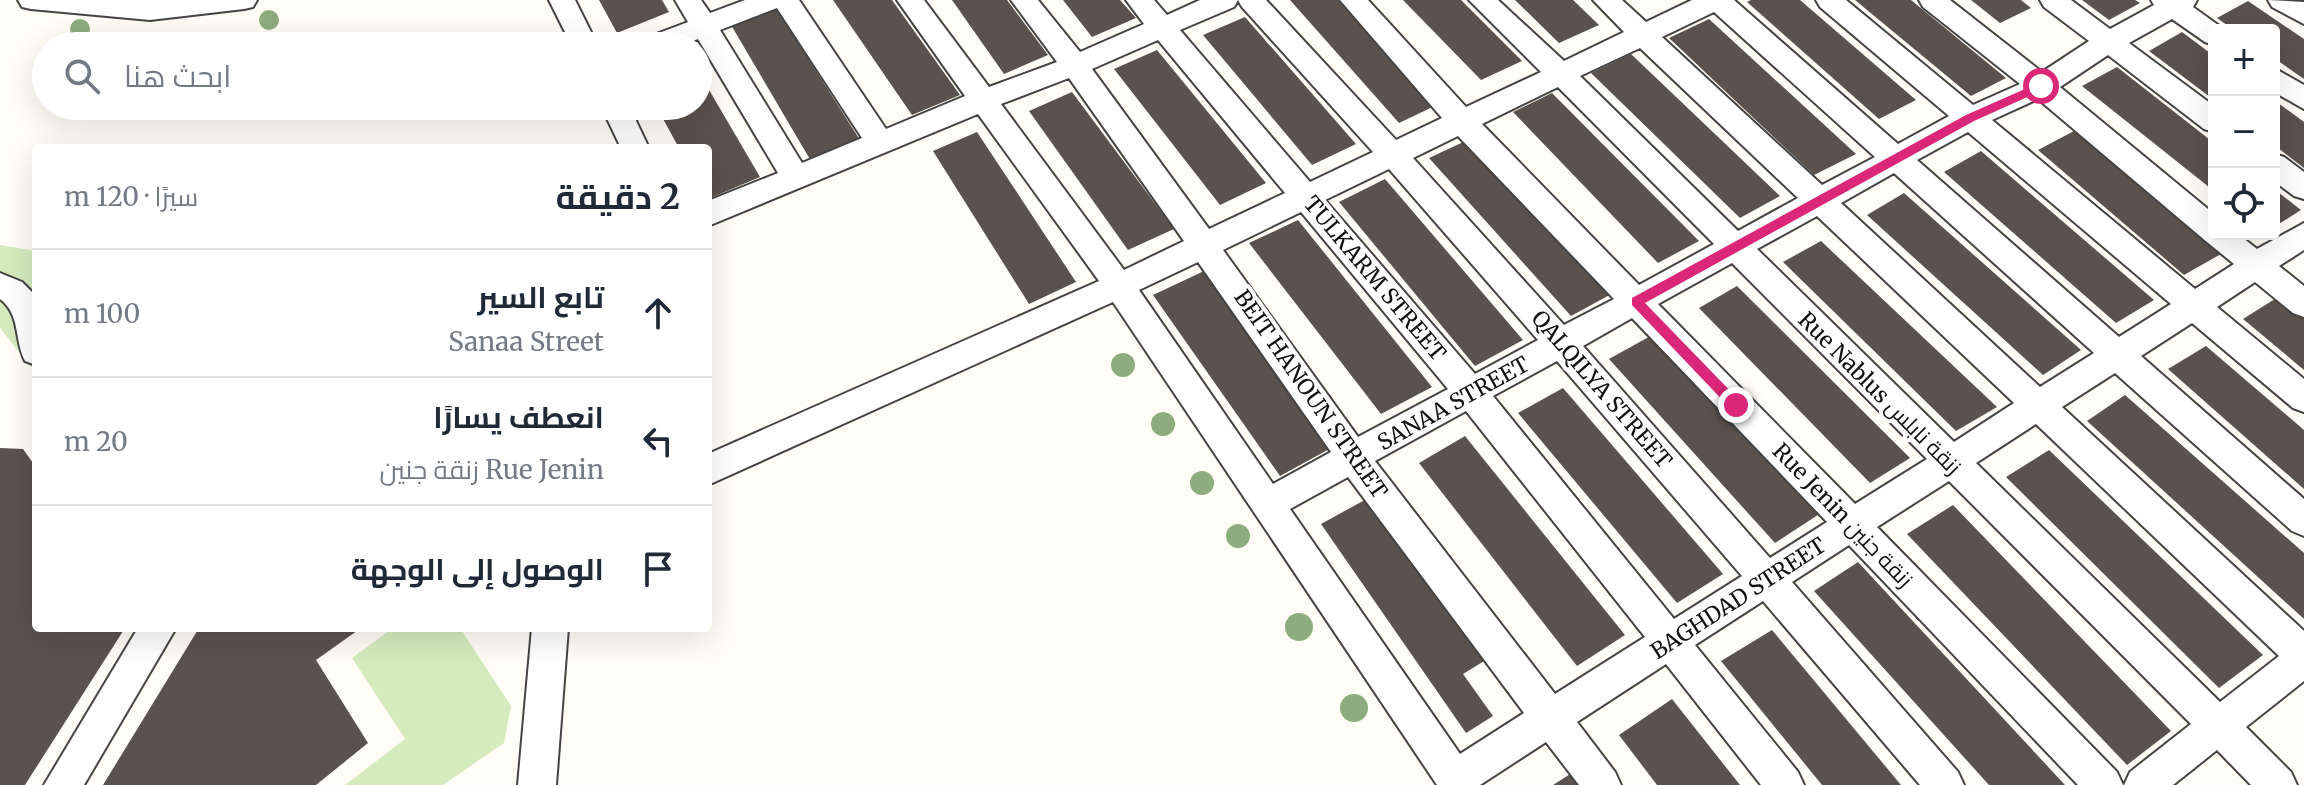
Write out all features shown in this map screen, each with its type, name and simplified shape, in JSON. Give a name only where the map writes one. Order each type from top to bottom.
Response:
[{"type":"street","points":[[31,0],[150,11],[244,0]]},
{"type":"street","points":[[562,0],[578,32]]},
{"type":"street","points":[[688,0],[708,32]]},
{"type":"street","points":[[689,32],[771,0]]},
{"type":"street","points":[[785,0],[880,143]]},
{"type":"street","points":[[910,0],[1119,286],[1457,782]]},
{"type":"street","name":"BEIT HANOUN STREET","points":[[1024,0],[1076,65],[1205,244],[1353,458],[1602,785]]},
{"type":"street","name":"TULKARM STREET","points":[[1139,0],[1471,393],[1785,785]]},
{"type":"street","points":[[712,212],[983,100],[1076,65],[1225,0]]},
{"type":"street","name":"QALQILYA STREET","points":[[1251,0],[1395,154],[1562,342],[1945,785]]},
{"type":"street","name":"Rue Jenin زنقة جنين","points":[[1353,0],[1462,122],[2104,785]]},
{"type":"street","name":"Rue Nablus زنقة نابلس","points":[[1482,0],[1561,74],[2278,785]]},
{"type":"street","points":[[1606,0],[2304,657],[2143,785]]},
{"type":"street","points":[[712,468],[1119,286],[1716,0],[2304,520]]},
{"type":"street","points":[[1829,0],[2304,398]]},
{"type":"street","points":[[1932,0],[2041,86],[2208,226]]},
{"type":"street","points":[[2053,0],[2208,117]]},
{"type":"street","points":[[2281,0],[2304,15]]},
{"type":"street","points":[[2174,2],[2208,30]]},
{"type":"street","name":"SANAA STREET","points":[[1267,504],[1970,118],[2041,86],[2174,2]]},
{"type":"street","points":[[712,39],[796,177]]},
{"type":"street","points":[[2280,82],[2304,99]]},
{"type":"street","points":[[622,120],[633,144]]},
{"type":"street","points":[[2278,168],[2304,188]]},
{"type":"street","name":"BAGHDAD STREET","points":[[1457,782],[1551,718],[2304,235]]},
{"type":"street","points":[[2224,240],[2304,304]]},
{"type":"street","points":[[0,286],[18,294],[26,302],[32,332]]},
{"type":"street","points":[[63,785],[156,632]]},
{"type":"street","points":[[537,785],[550,632]]},
{"type":"green space","points":[[0,245],[32,250],[32,368],[0,328]]},
{"type":"green space","points":[[388,632],[463,632],[511,706],[504,743],[443,785],[345,785],[405,739],[352,658]]},
{"type":"building","points":[[599,0],[662,0],[669,12],[619,32],[616,32]]},
{"type":"building","points":[[833,0],[892,0],[960,95],[912,115]]},
{"type":"building","points":[[952,0],[1007,0],[1048,55],[1004,74]]},
{"type":"building","points":[[1063,0],[1120,0],[1136,18],[1092,37]]},
{"type":"building","points":[[1290,0],[1346,0],[1441,103],[1399,123]]},
{"type":"building","points":[[1403,0],[1461,0],[1522,61],[1481,80]]},
{"type":"building","points":[[1515,0],[1573,0],[1599,25],[1559,43]]},
{"type":"building","points":[[1800,0],[1916,100],[1879,119],[1747,2]]},
{"type":"building","points":[[1855,0],[1911,0],[2006,78],[1971,96]]},
{"type":"building","points":[[1971,0],[2021,0],[2031,8],[2000,23]]},
{"type":"building","points":[[2082,0],[2135,0],[2140,3],[2109,20]]},
{"type":"building","points":[[2248,1],[2304,39],[2304,79],[2280,62],[2280,24],[2226,24],[2217,18]]},
{"type":"building","points":[[776,8],[860,140],[811,161],[731,25]]},
{"type":"building","points":[[1245,17],[1356,144],[1312,165],[1203,35]]},
{"type":"building","points":[[1709,19],[1856,154],[1814,175],[1669,38]]},
{"type":"building","points":[[2182,32],[2208,52],[2208,95],[2149,51]]},
{"type":"building","points":[[1157,50],[1266,183],[1220,205],[1114,69]]},
{"type":"building","points":[[1631,54],[1780,196],[1740,218],[1591,73]]},
{"type":"building","points":[[2117,67],[2208,138],[2208,186],[2082,86]]},
{"type":"building","points":[[1072,92],[1174,229],[1128,250],[1029,111]]},
{"type":"building","points":[[1552,93],[1699,241],[1658,263],[1513,112]]},
{"type":"building","points":[[712,95],[760,177],[712,197],[712,144],[677,144],[664,120],[712,120]]},
{"type":"building","points":[[2280,104],[2304,122],[2304,168],[2280,150]]},
{"type":"building","points":[[2074,131],[2221,254],[2184,275],[2038,150]]},
{"type":"building","points":[[977,132],[1076,282],[1029,304],[933,151]]},
{"type":"building","points":[[1472,138],[1615,292],[1571,316],[1429,158]]},
{"type":"building","points":[[1981,151],[2154,300],[2116,323],[1944,172]]},
{"type":"building","points":[[1385,179],[1523,340],[1475,366],[1339,202]]},
{"type":"building","points":[[1904,193],[2081,350],[2043,375],[1867,215]]},
{"type":"building","points":[[2280,194],[2301,210],[2280,223]]},
{"type":"building","points":[[1298,220],[1432,387],[1381,414],[1249,243]]},
{"type":"building","points":[[1821,241],[1997,407],[1956,431],[1783,262]]},
{"type":"building","points":[[1204,271],[1333,447],[1280,476],[1153,295]]},
{"type":"building","points":[[1737,286],[1910,458],[1870,483],[1699,308]]},
{"type":"building","points":[[2278,297],[2304,318],[2304,370],[2243,319]]},
{"type":"building","points":[[1654,334],[1821,513],[1775,543],[1609,359]]},
{"type":"building","points":[[2206,346],[2304,430],[2304,489],[2168,369]]},
{"type":"building","points":[[1563,388],[1723,574],[1677,603],[1518,413]]},
{"type":"building","points":[[2125,395],[2304,553],[2304,619],[2087,421]]},
{"type":"building","points":[[1465,436],[1625,635],[1577,666],[1419,463]]},
{"type":"building","points":[[0,448],[23,449],[32,461],[32,632],[122,632],[25,785],[0,785]]},
{"type":"building","points":[[2049,450],[2263,655],[2219,688],[2006,477]]},
{"type":"building","points":[[1372,496],[1489,658],[1463,674],[1493,716],[1466,733],[1321,524]]},
{"type":"building","points":[[1953,505],[2171,731],[2127,765],[1907,534]]},
{"type":"building","points":[[1858,562],[2065,785],[1989,785],[1814,591]]},
{"type":"building","points":[[1772,630],[1901,785],[1822,785],[1721,661]]},
{"type":"building","points":[[197,632],[355,632],[316,660],[368,743],[316,785],[103,785]]},
{"type":"building","points":[[1672,699],[1740,785],[1657,785],[1619,735]]},
{"type":"building","points":[[1575,771],[1585,785],[1553,785]]},
{"type":"route","points":[[1736,405],[1636,301],[1970,118],[2041,86]]}]
